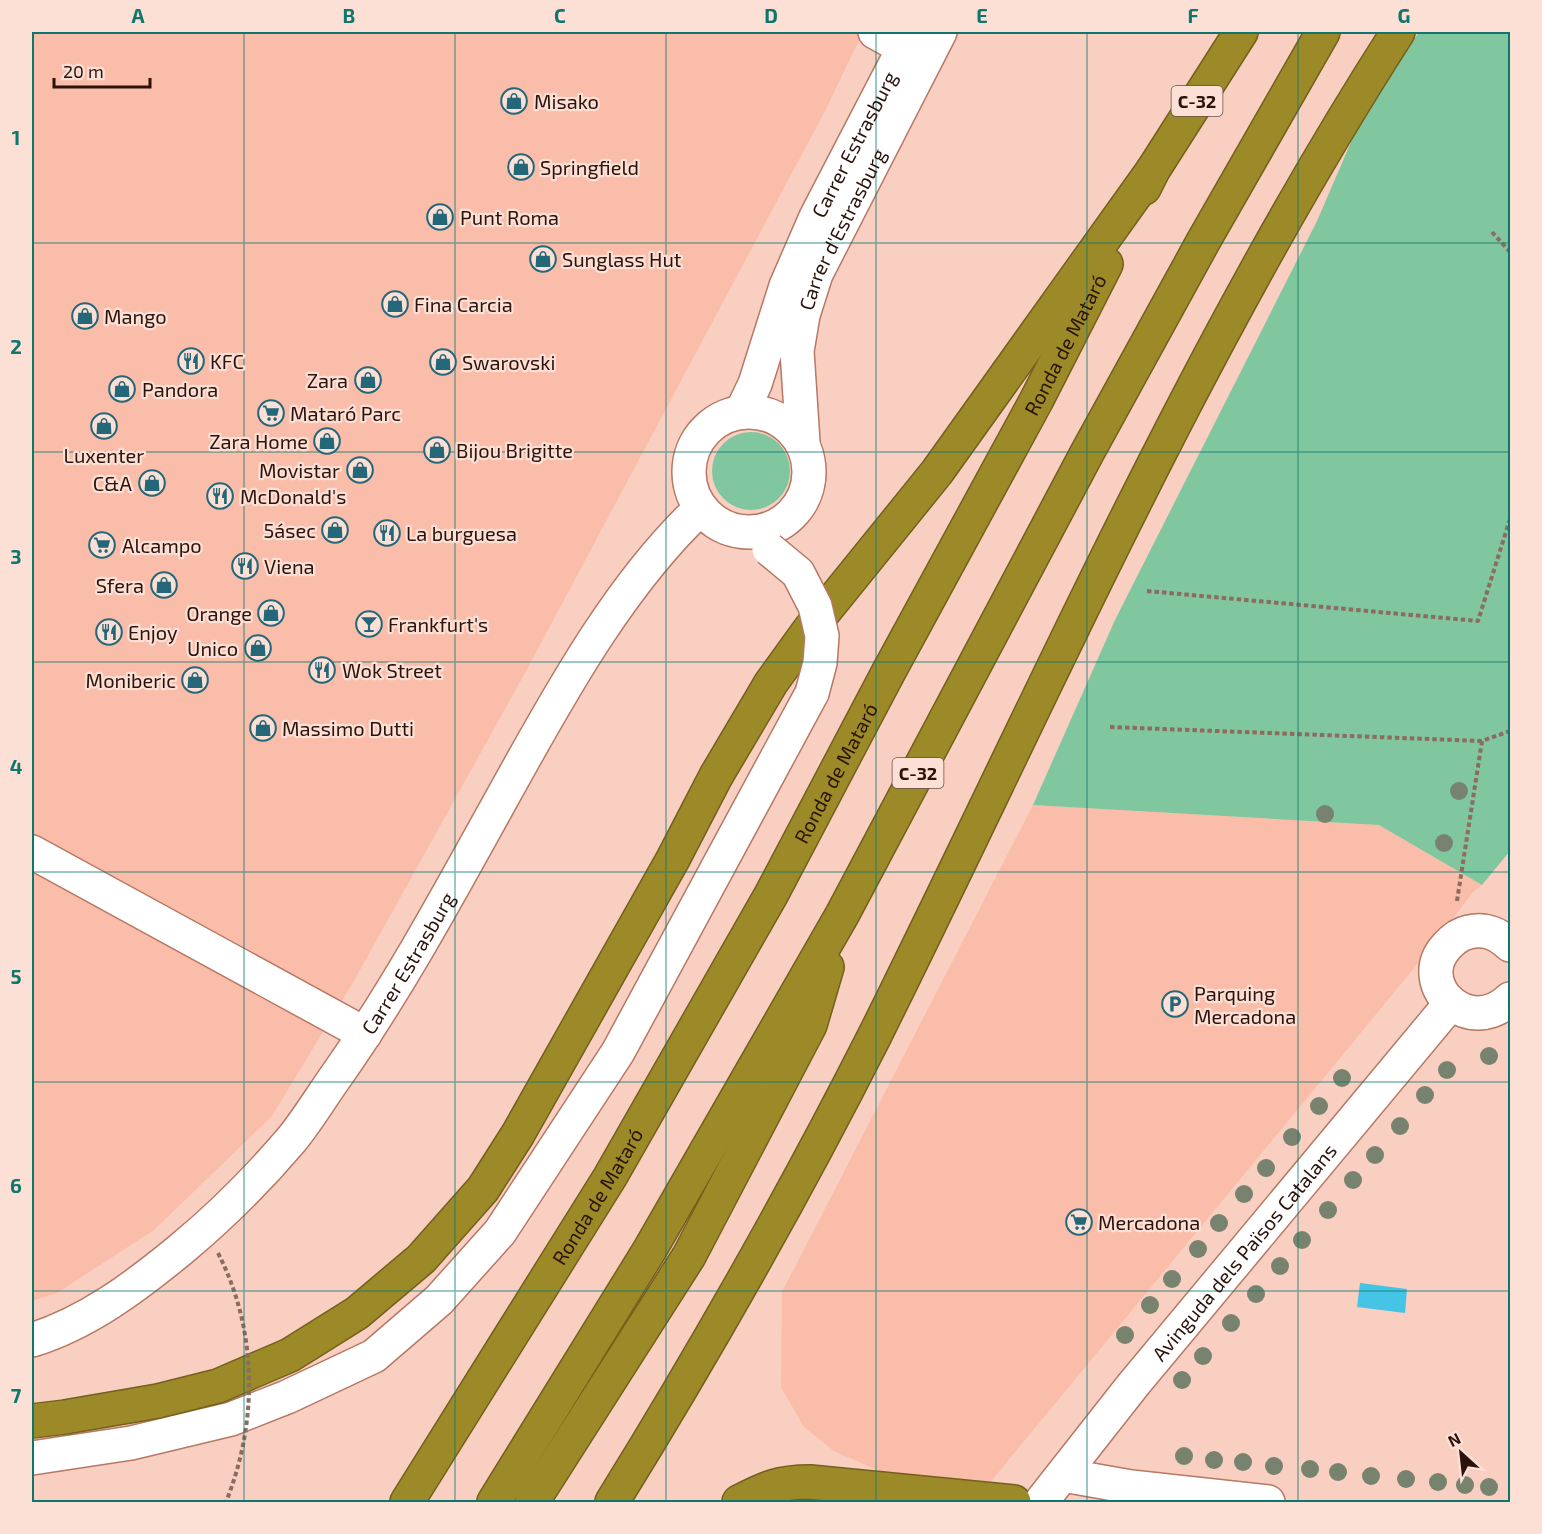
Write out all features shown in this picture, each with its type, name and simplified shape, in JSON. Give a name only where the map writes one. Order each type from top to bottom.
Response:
[{"type":"highway","name":"Ronda de Mataró","points":[[407,1503],[610,1177],[766,905],[888,673],[1036,401],[1154,170],[1241,32]]},
{"type":"highway","name":"C-32","points":[[494,1503],[649,1251],[842,915],[1098,433],[1204,240],[1323,32]]},
{"type":"highway","points":[[612,1503],[706,1347],[788,1202],[874,1036],[1158,457],[1237,305],[1313,170],[1398,32]]},
{"type":"highway","points":[[32,1421],[158,1401],[218,1386],[290,1355],[357,1313],[421,1259],[483,1189],[518,1134],[673,859],[716,776],[771,683],[810,630],[937,472],[1154,170]]},
{"type":"highway","points":[[532,1503],[694,1246],[810,1025],[842,915]]},
{"type":"highway","points":[[739,1503],[766,1488],[790,1482],[810,1482],[1014,1503]]},
{"type":"highway","points":[[783,1503],[806,1498],[837,1503]]},
{"type":"street","points":[[875,32],[908,40]]},
{"type":"street","name":"Carrer d'Estrasburg","points":[[803,442],[797,351],[803,315],[816,274],[940,32]]},
{"type":"street","name":"Carrer Estrasburg","points":[[742,411],[755,384],[786,286],[816,217],[908,40]]},
{"type":"street","points":[[32,1458],[131,1443],[231,1419],[287,1397],[374,1356],[440,1300],[500,1232],[618,1052],[812,693],[820,663],[822,636],[814,606],[798,573],[760,541],[711,519],[701,508],[691,489],[689,468],[694,448],[705,430],[722,417],[742,411],[766,413],[787,424],[803,442],[810,466],[807,491],[795,512],[760,541]]},
{"type":"street","name":"Carrer Estrasburg","points":[[32,1340],[50,1335],[91,1315],[162,1265],[200,1233],[293,1138],[404,974],[549,714],[607,620],[678,530],[701,508]]},
{"type":"street","points":[[32,852],[365,1034]]},
{"type":"street","points":[[1505,1012],[1470,1013],[1450,1004],[1439,988],[1437,978],[1439,958],[1453,939],[1464,933],[1478,930],[1508,938]]},
{"type":"street","name":"Avinguda dels Països Catalans","points":[[1041,1503],[1133,1385],[1450,1004]]},
{"type":"street","points":[[1063,1475],[1182,1497],[1268,1503]]},
{"type":"path","points":[[1492,232],[1510,252]]},
{"type":"path","points":[[1147,591],[1478,621],[1510,519]]},
{"type":"path","points":[[1110,726],[1482,741],[1510,731]]},
{"type":"path","points":[[1457,902],[1482,741]]},
{"type":"path","points":[[218,1253],[230,1278],[243,1321],[250,1401],[241,1453],[226,1503]]},
{"type":"shaded area","points":[[32,32],[863,32],[824,113],[525,673],[355,979],[272,1116],[154,1230],[57,1293],[32,1301]]},
{"type":"shaded area","points":[[1033,805],[1379,825],[1482,885],[1474,891],[1420,961],[988,1485],[890,1476],[834,1451],[804,1427],[781,1387],[782,1292]]},
{"type":"green space","points":[[1419,32],[1510,32],[1510,851],[1482,885],[1379,825],[1033,805],[1115,620],[1317,221],[1361,119]]},
{"type":"green space","points":[[751,432],[766,435],[783,449],[790,471],[787,486],[773,503],[751,510],[736,507],[719,493],[712,471],[715,456],[729,439]]},
{"type":"water","points":[[1360,1283],[1407,1289],[1405,1313],[1357,1307]]},
{"type":"place","name":"Misako","points":[[514,101]]},
{"type":"place","name":"Springfield","points":[[521,167]]},
{"type":"place","name":"Punt Roma","points":[[440,217]]},
{"type":"place","name":"Sunglass Hut","points":[[543,259]]},
{"type":"place","name":"Fina Carcia","points":[[395,304]]},
{"type":"place","name":"Mango","points":[[85,316]]},
{"type":"place","name":"KFC","points":[[191,361]]},
{"type":"place","name":"Swarovski","points":[[443,362]]},
{"type":"place","name":"Zara","points":[[368,380]]},
{"type":"place","name":"Pandora","points":[[122,389]]},
{"type":"place","name":"Mataró Parc","points":[[271,413]]},
{"type":"place","name":"Luxenter","points":[[104,426]]},
{"type":"place","name":"Zara Home","points":[[327,441]]},
{"type":"place","name":"Bijou Brigitte","points":[[437,450]]},
{"type":"place","name":"Movistar","points":[[360,470]]},
{"type":"place","name":"C&A","points":[[152,483]]},
{"type":"place","name":"McDonald's","points":[[220,496]]},
{"type":"place","name":"5ásec","points":[[335,530]]},
{"type":"place","name":"La burguesa","points":[[387,533]]},
{"type":"place","name":"Alcampo","points":[[102,545]]},
{"type":"place","name":"Viena","points":[[245,566]]},
{"type":"place","name":"Sfera","points":[[164,585]]},
{"type":"place","name":"Orange","points":[[271,613]]},
{"type":"place","name":"Frankfurt's","points":[[369,624]]},
{"type":"place","name":"Enjoy","points":[[109,632]]},
{"type":"place","name":"Unico","points":[[258,648]]},
{"type":"place","name":"Wok Street","points":[[322,670]]},
{"type":"place","name":"Moniberic","points":[[195,680]]},
{"type":"place","name":"Massimo Dutti","points":[[263,728]]},
{"type":"place","name":"Parquing Mercadona","points":[[1175,1004]]},
{"type":"place","name":"Mercadona","points":[[1079,1222]]}]
